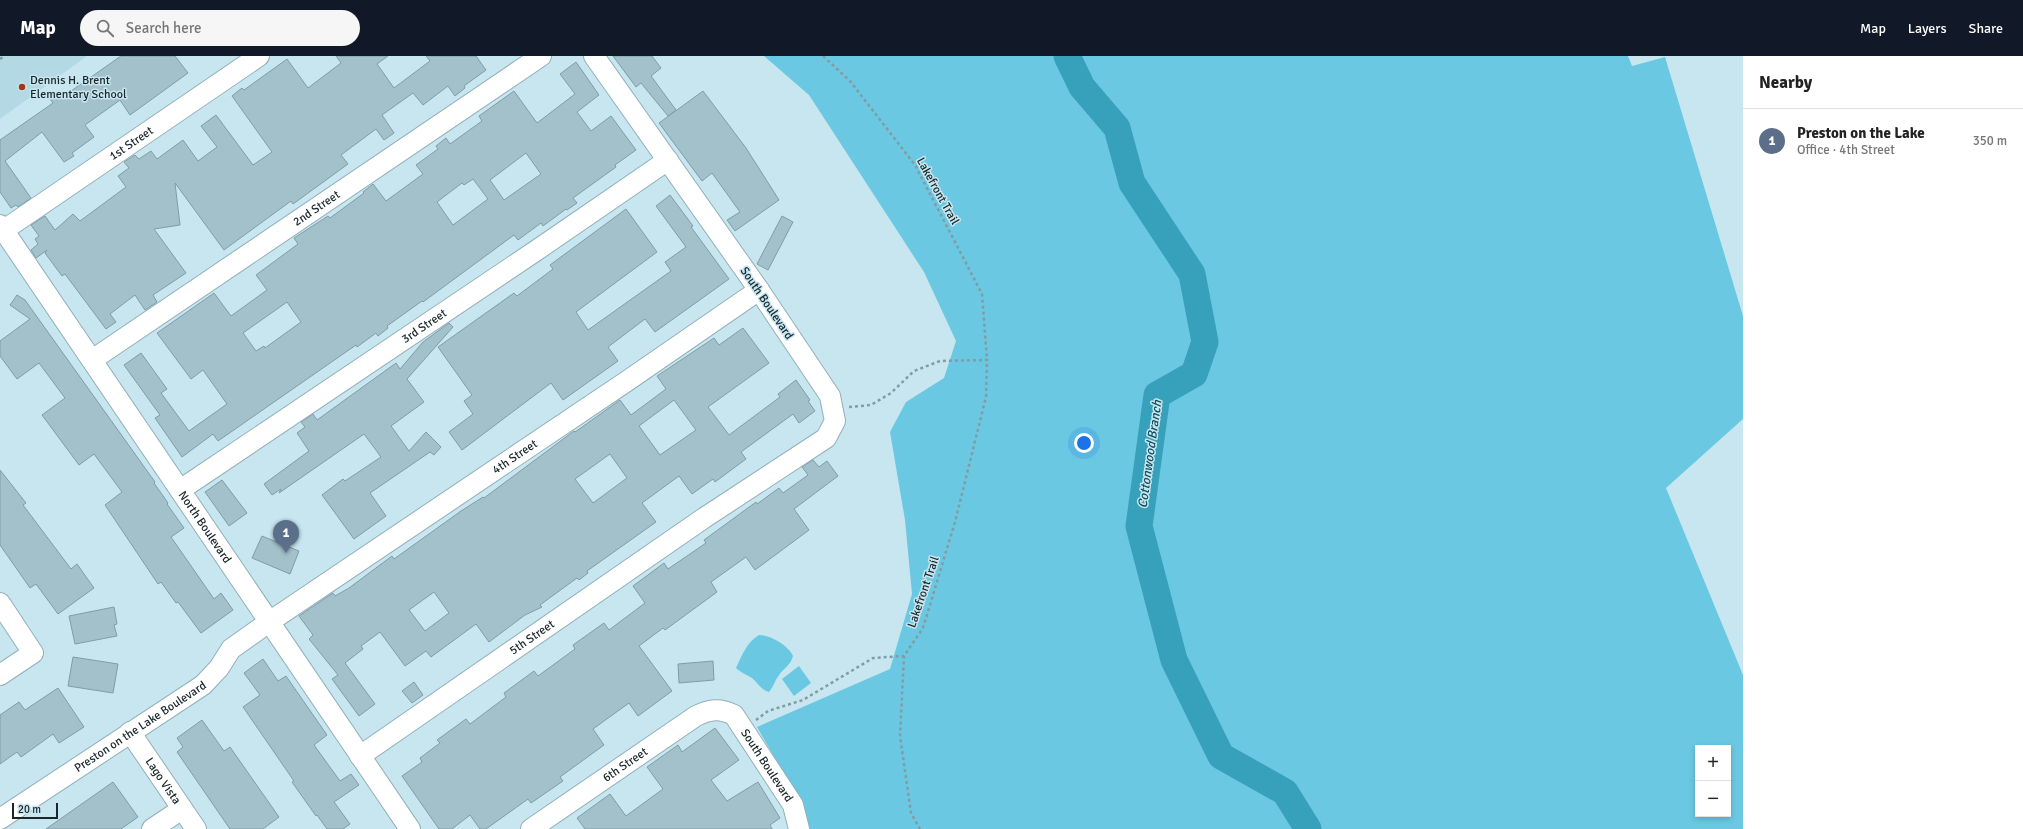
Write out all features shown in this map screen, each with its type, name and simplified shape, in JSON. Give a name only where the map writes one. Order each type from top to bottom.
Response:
[{"type":"street","name":"1st Street","points":[[2,227],[259,56]]},
{"type":"street","name":"2nd Street","points":[[92,360],[541,56]]},
{"type":"street","name":"South Boulevard","points":[[594,56],[759,290],[830,396],[835,421],[826,438],[704,518]]},
{"type":"street","name":"3rd Street","points":[[180,490],[668,160]]},
{"type":"street","name":"North Boulevard","points":[[2,227],[410,829]]},
{"type":"street","name":"4th Street","points":[[269,622],[620,386],[759,290]]},
{"type":"street","name":"5th Street","points":[[360,756],[704,518]]},
{"type":"street","points":[[0,603],[34,653],[0,675]]},
{"type":"street","name":"Preston on the Lake Boulevard","points":[[0,819],[203,684],[219,668],[231,649],[269,622]]},
{"type":"street","name":"6th Street","points":[[531,829],[696,716],[708,710],[723,710]]},
{"type":"street","name":"South Boulevard","points":[[723,710],[734,715],[793,804],[800,829]]},
{"type":"street","name":"Lago Vista","points":[[130,732],[196,829]]},
{"type":"street","points":[[152,829],[182,809]]},
{"type":"path","points":[[0,59],[4,56]]},
{"type":"path","name":"Lakefront Trail","points":[[823,56],[850,81],[915,165],[982,294],[986,360],[986,397],[955,522],[923,628],[904,656]]},
{"type":"path","points":[[832,408],[871,405],[892,392],[914,372],[940,361],[986,360]]},
{"type":"path","points":[[743,730],[768,710],[803,700],[872,658],[904,656],[900,736],[911,813],[920,829]]},
{"type":"shaded area","name":"Dennis H. Brent Elementary School","points":[[0,56],[87,56],[0,119]]},
{"type":"shaded area","points":[[764,56],[1628,56],[1632,66],[1665,57],[1743,316],[1743,419],[1666,488],[1743,675],[1743,829],[806,829],[788,781],[757,727],[890,669],[912,594],[905,520],[890,432],[906,402],[944,378],[956,341],[924,272],[809,95]]},
{"type":"shaded area","points":[[759,635],[764,635],[774,639],[784,645],[793,656],[791,662],[776,679],[769,692],[762,688],[752,678],[736,668],[748,645]]},
{"type":"shaded area","points":[[799,666],[811,683],[794,696],[782,679]]},
{"type":"building","points":[[121,56],[175,56],[188,73],[130,115],[120,100],[85,125],[94,137],[72,153],[74,156],[64,162],[42,132],[5,161],[31,198],[18,207],[16,205],[11,208],[0,192],[0,140],[53,103],[50,99],[60,91],[64,96]]},
{"type":"building","points":[[336,56],[388,56],[377,64],[394,88],[430,61],[426,56],[476,56],[486,70],[464,86],[465,88],[455,96],[448,86],[423,105],[413,93],[382,115],[394,133],[384,140],[376,129],[341,155],[348,164],[293,204],[291,201],[224,250],[175,183],[180,225],[154,229],[186,273],[153,295],[157,302],[145,310],[135,295],[110,314],[116,322],[106,329],[65,274],[62,276],[45,253],[47,250],[36,258],[31,250],[38,244],[35,239],[39,236],[31,225],[45,216],[55,230],[73,214],[80,221],[126,187],[118,176],[129,168],[124,162],[135,155],[139,159],[151,151],[157,159],[183,140],[198,161],[217,147],[201,126],[216,115],[253,165],[272,152],[232,96],[242,88],[244,90],[287,59],[308,88],[341,63]]},
{"type":"building","points":[[613,56],[652,56],[661,68],[651,76],[676,110],[668,116],[641,83],[636,87]]},
{"type":"building","points":[[576,62],[599,95],[577,112],[591,131],[611,116],[636,150],[615,165],[616,167],[573,198],[577,203],[567,210],[566,209],[543,226],[541,223],[518,240],[514,235],[423,302],[422,301],[387,326],[388,328],[378,336],[376,333],[357,347],[356,345],[218,441],[213,434],[182,457],[155,418],[160,415],[124,365],[141,353],[167,389],[161,393],[189,431],[227,404],[203,370],[191,379],[157,333],[214,293],[231,316],[267,290],[256,275],[298,244],[294,238],[328,216],[330,218],[364,193],[363,192],[373,184],[386,201],[423,174],[416,165],[438,149],[436,146],[446,138],[450,144],[482,121],[479,116],[514,91],[537,123],[575,94],[560,74]],"holes":[[[526,153],[541,174],[504,200],[490,180]],[[473,179],[488,199],[453,225],[437,202],[462,183],[464,185]],[[287,302],[301,322],[265,348],[264,346],[256,351],[243,333]]]},
{"type":"building","points":[[703,91],[746,148],[779,200],[735,231],[727,220],[740,212],[712,173],[702,181],[659,123]]},
{"type":"building","points":[[670,195],[693,226],[691,227],[729,279],[655,332],[645,319],[608,347],[618,361],[563,400],[551,383],[462,450],[449,432],[473,414],[464,401],[472,395],[438,347],[514,293],[517,296],[553,269],[550,265],[626,209],[657,252],[576,312],[588,330],[671,271],[665,262],[686,247],[656,206]]},
{"type":"building","points":[[782,216],[793,222],[768,270],[757,264]]},
{"type":"building","points":[[17,295],[25,300],[155,482],[154,483],[168,503],[167,504],[184,528],[171,537],[214,599],[221,593],[233,610],[201,633],[161,582],[158,584],[105,505],[122,492],[94,454],[79,465],[42,415],[65,398],[39,363],[17,379],[0,356],[0,341],[30,319],[10,305]]},
{"type":"building","points":[[449,323],[453,327],[407,379],[424,402],[391,426],[409,451],[426,432],[441,447],[434,455],[430,452],[370,493],[386,516],[354,539],[322,495],[343,479],[345,481],[381,457],[364,434],[279,493],[281,489],[272,495],[264,484],[309,451],[297,433],[305,427],[301,422],[313,414],[317,420],[396,363],[400,369],[423,342]]},
{"type":"building","points":[[743,328],[769,363],[708,407],[729,435],[780,397],[778,394],[796,380],[810,400],[808,401],[815,411],[799,423],[793,414],[741,452],[746,459],[715,482],[713,479],[692,494],[679,476],[642,503],[656,522],[587,571],[588,573],[579,580],[577,578],[540,605],[542,607],[525,615],[489,642],[476,624],[431,657],[426,651],[405,666],[380,632],[361,646],[363,649],[345,663],[375,704],[359,716],[332,679],[338,675],[309,639],[313,635],[299,616],[333,593],[335,596],[349,588],[392,556],[394,559],[461,511],[483,497],[484,498],[574,431],[575,432],[620,400],[631,415],[666,389],[657,376],[714,338],[719,345]],"holes":[[[674,400],[696,430],[660,455],[639,426]],[[610,454],[627,478],[593,503],[575,479]],[[434,592],[449,613],[425,631],[409,610]]]},
{"type":"building","points":[[813,460],[819,467],[827,461],[838,476],[794,509],[809,530],[755,570],[746,557],[711,582],[717,592],[665,630],[663,628],[639,646],[672,691],[638,716],[629,703],[593,729],[604,745],[560,777],[563,781],[531,803],[528,799],[486,829],[480,829],[470,815],[452,829],[439,829],[402,776],[422,762],[420,758],[440,743],[437,740],[466,719],[470,724],[506,697],[504,693],[534,671],[538,676],[575,649],[573,645],[604,623],[609,630],[645,603],[633,586],[664,563],[668,569],[706,543],[704,540],[756,502],[757,504],[779,488],[783,493],[808,475],[802,467]]},
{"type":"building","points":[[0,470],[26,503],[23,505],[71,569],[77,564],[94,588],[58,614],[36,584],[30,588],[0,545]]},
{"type":"building","points":[[222,480],[247,513],[229,526],[205,492]]},
{"type":"building","points":[[262,536],[299,551],[290,574],[252,558]]},
{"type":"building","points":[[114,607],[117,624],[114,625],[117,636],[75,644],[69,616]]},
{"type":"building","points":[[73,657],[118,664],[113,693],[68,686]]},
{"type":"building","points":[[263,659],[278,681],[286,676],[327,735],[314,745],[340,781],[351,774],[359,785],[334,802],[350,824],[343,829],[327,829],[317,815],[316,816],[243,707],[260,695],[244,673]]},
{"type":"building","points":[[713,661],[714,680],[679,683],[678,664]]},
{"type":"building","points":[[414,682],[423,695],[412,703],[402,691]]},
{"type":"building","points":[[58,688],[84,727],[59,743],[53,734],[21,757],[17,752],[0,764],[0,715],[19,702],[25,710]]},
{"type":"building","points":[[202,720],[224,751],[230,747],[279,817],[263,829],[230,829],[177,752],[183,747],[177,738]]},
{"type":"building","points":[[715,728],[739,760],[711,780],[727,801],[758,782],[780,818],[770,825],[772,829],[585,829],[577,818],[610,794],[626,816],[663,789],[647,767],[678,745],[682,752]]},
{"type":"building","points":[[113,782],[138,817],[121,829],[46,829]]},
{"type":"waterway","name":"Cottonwood Branch","points":[[1067,56],[1082,87],[1117,128],[1132,183],[1192,274],[1205,342],[1194,374],[1157,395],[1139,526],[1174,660],[1221,756],[1285,792],[1308,829]]},
{"type":"place","name":"Dennis H. Brent Elementary School","points":[[22,87]]},
{"type":"place","name":"Preston on the Lake","points":[[286,553]]}]
